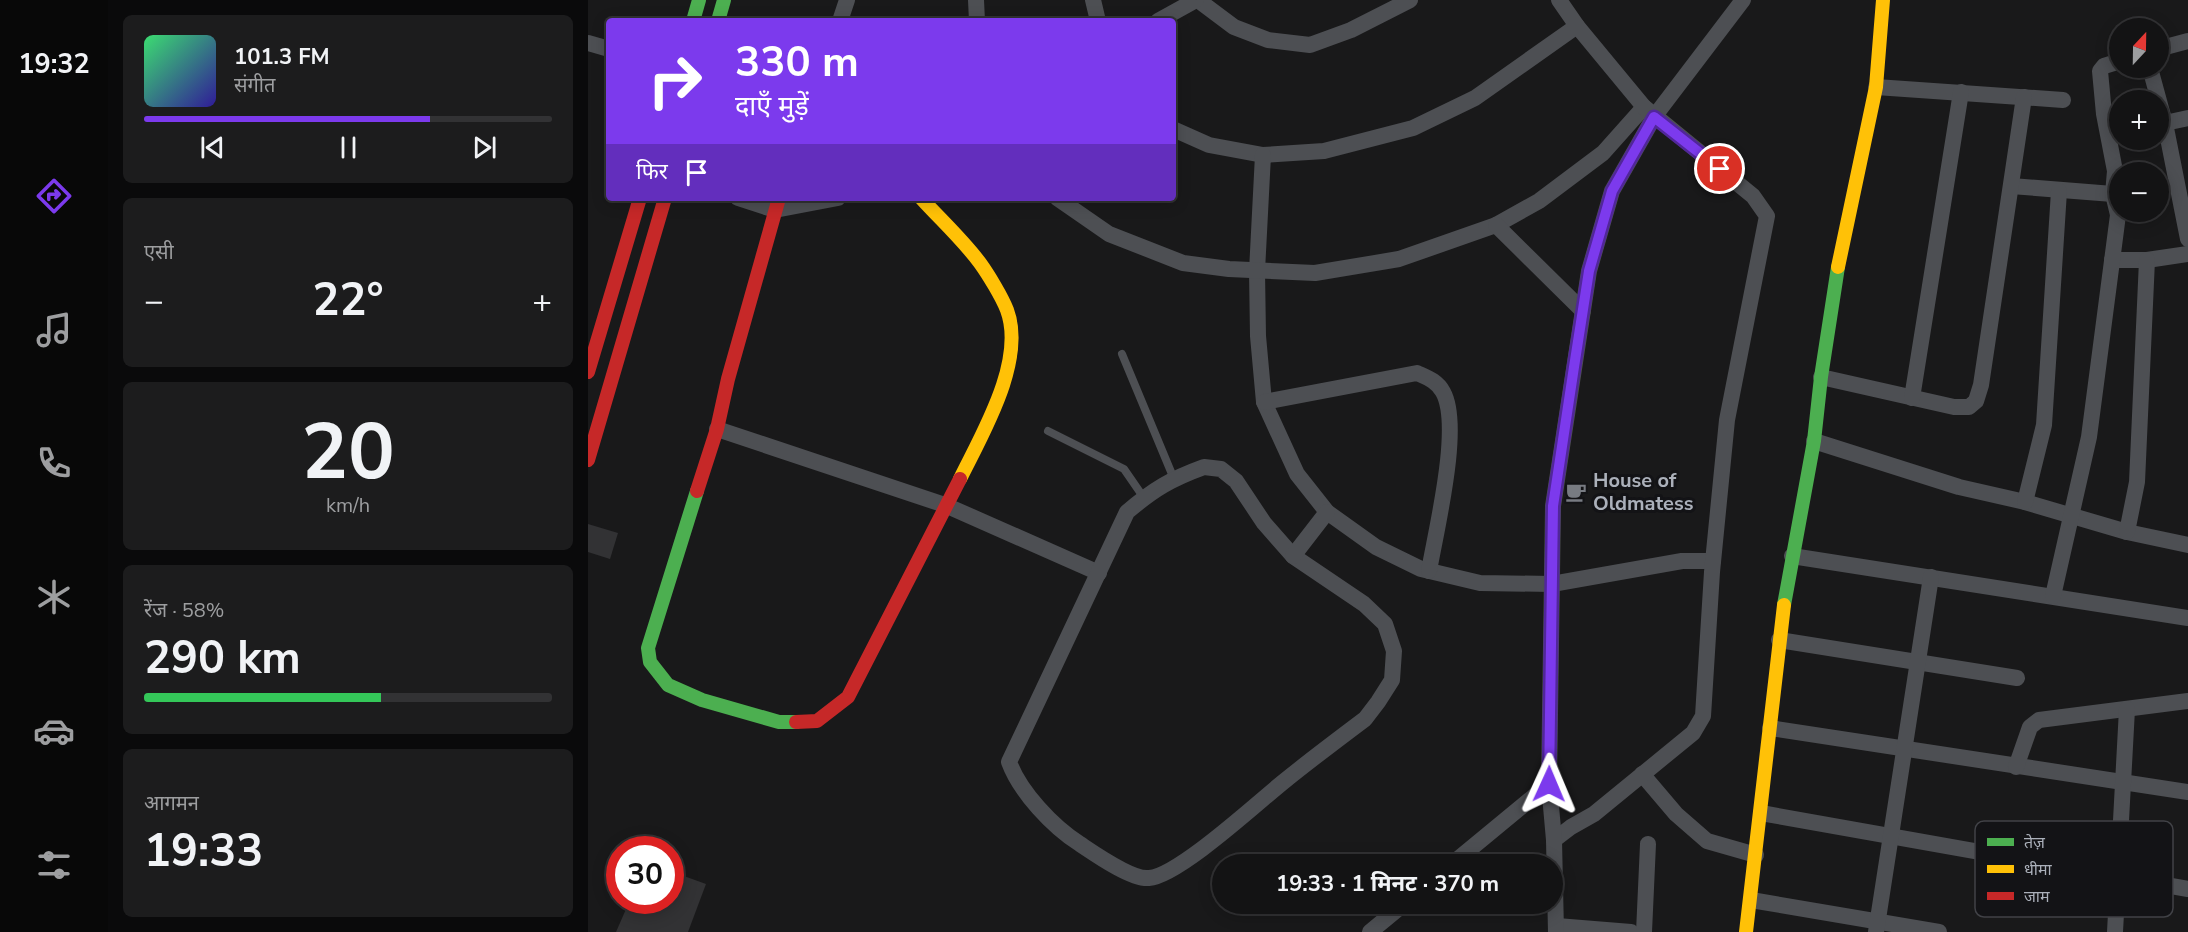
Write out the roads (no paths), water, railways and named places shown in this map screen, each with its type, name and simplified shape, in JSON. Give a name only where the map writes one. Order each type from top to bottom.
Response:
[{"type":"street","points":[[694,18],[699,0]]},
{"type":"street","points":[[718,18],[724,0]]},
{"type":"street","points":[[841,18],[848,0]]},
{"type":"street","points":[[848,0],[851,18]]},
{"type":"street","points":[[976,0],[977,18]]},
{"type":"street","points":[[1093,0],[1097,18]]},
{"type":"street","points":[[1164,18],[1197,0],[1234,27],[1268,40],[1310,45],[1351,30],[1410,0]]},
{"type":"street","points":[[1554,840],[1594,813],[1693,733],[1703,716],[1713,561],[1727,420],[1767,216],[1753,195],[1649,112],[1577,26],[1559,0]]},
{"type":"street","points":[[1061,201],[1109,234],[1183,263],[1229,269],[1315,273],[1399,260],[1496,225],[1539,201],[1603,153],[1649,112],[1743,0]]},
{"type":"street","points":[[1746,932],[1779,640],[1814,441],[1821,377],[1838,267],[1876,87],[1883,0]]},
{"type":"street","points":[[1176,130],[1209,145],[1263,155],[1324,151],[1413,128],[1475,98],[1577,26]]},
{"type":"street","points":[[2169,46],[2188,40]]},
{"type":"street","points":[[588,43],[606,49]]},
{"type":"street","points":[[2109,64],[2104,66],[2100,74],[2104,114],[2113,162]]},
{"type":"street","points":[[1876,87],[2063,99]]},
{"type":"street","points":[[1912,398],[1961,92]]},
{"type":"street","points":[[1821,377],[1954,407],[1969,407],[1976,401],[1981,386],[2024,97]]},
{"type":"street","points":[[1631,932],[1556,929],[1554,840],[1549,784],[1553,506],[1589,271],[1612,191],[1649,112]]},
{"type":"street","points":[[2169,122],[2188,118]]},
{"type":"street","points":[[2169,143],[2188,239]]},
{"type":"street","points":[[1263,155],[1257,271],[1258,336],[1264,402],[1297,474],[1327,512],[1376,547],[1429,571],[1480,583],[1552,584],[1682,561],[1713,561]]},
{"type":"street","points":[[2011,186],[2109,194]]},
{"type":"street","points":[[2025,502],[2044,425],[2059,191]]},
{"type":"street","points":[[588,372],[639,201]]},
{"type":"street","points":[[588,460],[664,201]]},
{"type":"street","points":[[758,201],[777,204],[808,201]]},
{"type":"street","points":[[777,204],[728,379],[717,429],[648,648],[650,662],[668,685],[702,700],[779,722],[817,721],[848,697],[994,411],[1007,371],[1011,338],[1007,311],[980,263],[924,201]]},
{"type":"street","points":[[2054,596],[2089,437],[2117,222]]},
{"type":"street","points":[[1496,225],[1583,311]]},
{"type":"street","points":[[2112,260],[2147,260],[2188,254]]},
{"type":"street","points":[[2127,532],[2137,482],[2147,260]]},
{"type":"street","points":[[1264,402],[1418,373],[1432,379],[1443,392],[1449,409],[1451,439],[1429,571]]},
{"type":"street","points":[[717,429],[945,505],[1099,573]]},
{"type":"street","points":[[1814,441],[1959,487],[2025,502],[2127,532],[2188,545]]},
{"type":"street","points":[[1204,467],[1221,469],[1236,481],[1264,522],[1293,556],[1364,604],[1385,624],[1395,651],[1392,680],[1365,718],[1197,852],[1164,874],[1147,879],[1120,869],[1064,834],[1014,775],[1009,762],[1127,512],[1144,498],[1173,479],[1204,467]]},
{"type":"street","points":[[1293,556],[1327,512]]},
{"type":"street","points":[[1792,556],[2188,618]]},
{"type":"street","points":[[1876,927],[1931,577]]},
{"type":"street","points":[[1779,640],[2017,678]]},
{"type":"street","points":[[2016,767],[2030,727],[2039,720],[2188,700]]},
{"type":"street","points":[[2121,821],[2127,709]]},
{"type":"street","points":[[1770,728],[2188,792]]},
{"type":"street","points":[[1642,774],[1676,814],[1707,841],[1756,855]]},
{"type":"street","points":[[1464,854],[1549,784]]},
{"type":"street","points":[[1761,813],[1975,851]]},
{"type":"street","points":[[1644,932],[1648,844]]},
{"type":"street","points":[[2173,886],[2188,889]]},
{"type":"street","points":[[1750,900],[1876,927],[1939,932]]},
{"type":"street","points":[[1370,932],[1392,914]]},
{"type":"street","points":[[2115,932],[2116,917]]},
{"type":"lane","points":[[1122,354],[1173,479]]},
{"type":"lane","points":[[1048,431],[1125,469],[1144,498]]},
{"type":"place","name":"House of Oldmatess","points":[[1576,492]]}]
